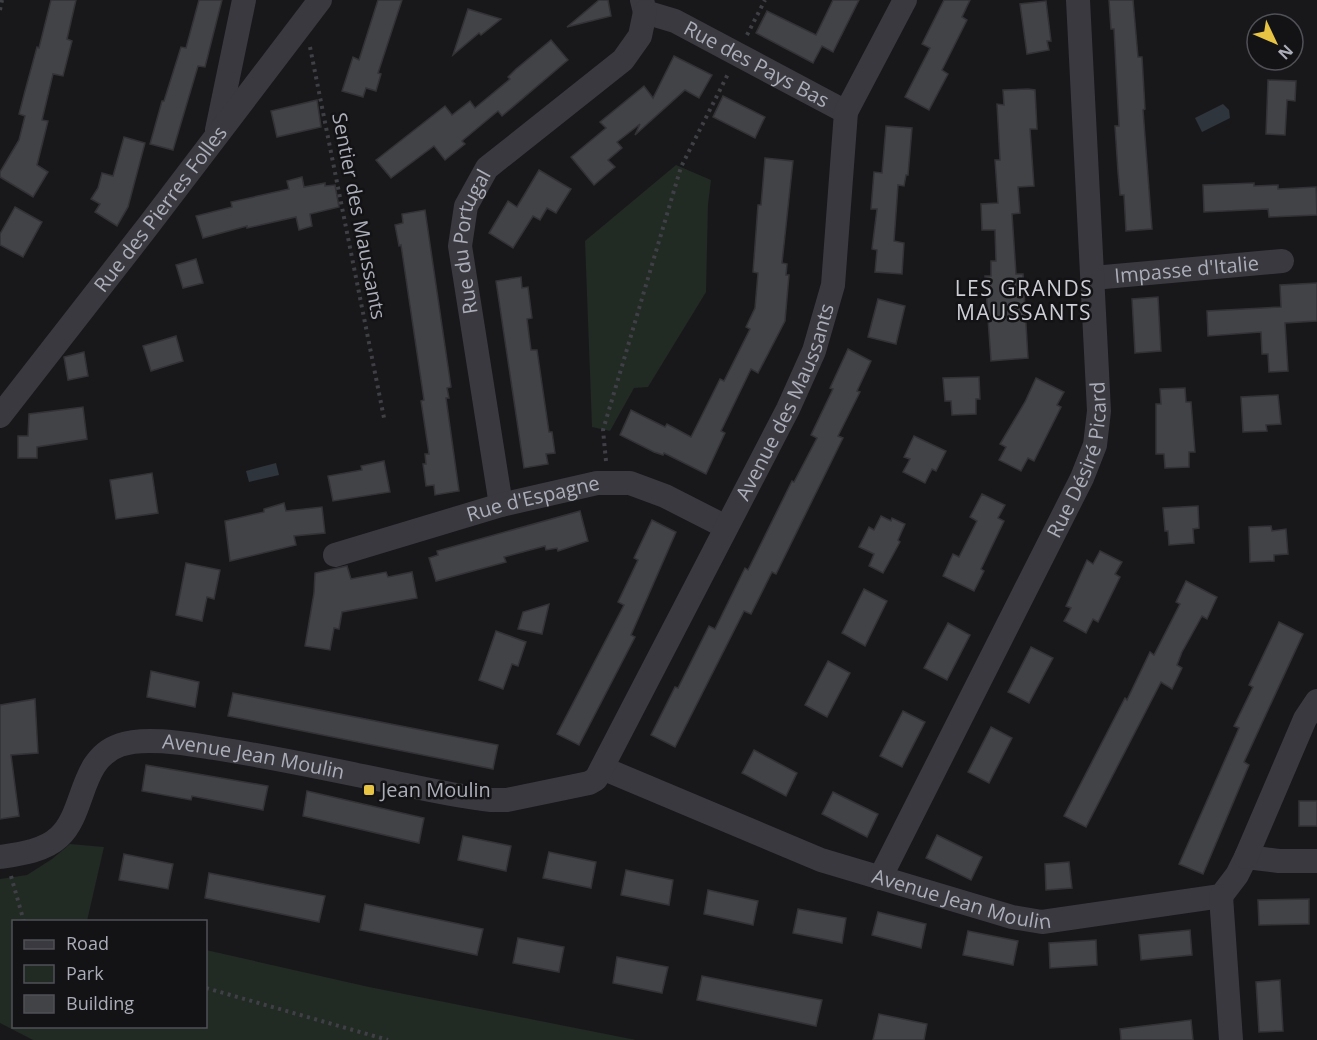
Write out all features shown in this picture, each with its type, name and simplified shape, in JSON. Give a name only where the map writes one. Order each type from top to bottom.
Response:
[{"type":"street","points":[[216,137],[244,0]]},
{"type":"street","name":"Rue des Pierres Folles","points":[[0,416],[320,0]]},
{"type":"street","name":"Avenue des Maussants","points":[[598,774],[788,409],[814,351],[832,285],[846,112],[905,0]]},
{"type":"street","name":"Rue Désiré Picard","points":[[880,878],[1091,459],[1098,430],[1093,278],[1078,0]]},
{"type":"street","name":"Rue des Pays Bas","points":[[643,6],[846,112]]},
{"type":"street","name":"Rue du Portugal","points":[[501,506],[460,246],[466,207],[487,168],[623,60],[640,36],[643,6]]},
{"type":"street","name":"Impasse d'Italie","points":[[1093,278],[1282,261]]},
{"type":"street","name":"Rue d'Espagne","points":[[335,555],[501,506],[597,483],[630,483],[664,496],[726,527]]},
{"type":"street","points":[[1231,1040],[1221,896],[1237,875],[1246,857],[1305,719],[1317,701]]},
{"type":"street","name":"Avenue Jean Moulin","points":[[3,856],[33,851],[58,838],[68,827],[91,770],[107,751],[120,744],[131,742],[170,743],[235,751],[491,800],[515,799],[598,774],[821,860],[1011,917],[1042,922],[1221,896]]},
{"type":"street","points":[[1246,857],[1279,861],[1317,861]]},
{"type":"path","points":[[0,10],[2,0]]},
{"type":"path","points":[[608,483],[603,430],[681,167],[765,0]]},
{"type":"path","name":"Sentier des Maussants","points":[[305,20],[384,418]]},
{"type":"path","points":[[3,856],[24,920]]},
{"type":"path","points":[[207,988],[388,1040]]},
{"type":"green space","points":[[676,165],[711,180],[708,205],[706,292],[648,387],[634,388],[610,431],[592,427],[585,241]]},
{"type":"green space","points":[[70,844],[104,847],[87,920],[12,920],[12,1028],[207,1028],[207,950],[369,987],[636,1040],[33,1040],[0,1023],[0,879],[27,875]]},
{"type":"shaded area","points":[[1223,104],[1229,110],[1230,118],[1202,132],[1195,118]]},
{"type":"shaded area","points":[[276,463],[279,475],[249,482],[246,471]]},
{"type":"building","points":[[51,0],[76,0],[67,39],[72,41],[63,76],[53,74],[42,120],[48,121],[37,165],[48,172],[33,197],[0,177],[0,172],[19,140],[25,116],[19,114]]},
{"type":"building","points":[[199,0],[222,0],[205,67],[198,66],[173,150],[150,144],[181,47],[186,48]]},
{"type":"building","points":[[378,0],[402,0],[378,73],[381,74],[376,91],[366,88],[363,97],[342,91],[353,57],[359,60]]},
{"type":"building","points":[[599,0],[608,0],[611,16],[567,27]]},
{"type":"building","points":[[833,0],[859,0],[833,52],[822,46],[813,63],[756,33],[767,11],[816,35]]},
{"type":"building","points":[[944,0],[970,0],[962,17],[967,20],[942,70],[948,74],[929,110],[905,97],[930,48],[922,44]]},
{"type":"building","points":[[1109,0],[1133,0],[1138,57],[1142,57],[1145,109],[1143,110],[1152,229],[1126,231],[1124,195],[1120,195],[1118,172],[1115,126],[1119,126],[1114,29],[1111,29]]},
{"type":"building","points":[[1046,1],[1051,41],[1047,41],[1049,50],[1027,54],[1020,4]]},
{"type":"building","points":[[468,9],[501,19],[481,35],[479,33],[453,55]]},
{"type":"building","points":[[551,40],[568,60],[502,116],[498,111],[462,141],[465,144],[445,160],[434,146],[391,178],[376,160],[445,106],[452,115],[470,101],[475,108]]},
{"type":"building","points":[[674,56],[712,75],[699,98],[685,90],[635,135],[640,124],[617,142],[622,148],[608,160],[615,167],[594,185],[571,157],[606,128],[600,122],[644,86],[653,98]]},
{"type":"building","points":[[1268,80],[1296,81],[1295,101],[1287,100],[1285,135],[1266,134]]},
{"type":"building","points":[[1003,90],[1035,90],[1037,129],[1030,129],[1034,186],[1018,187],[1020,213],[1012,214],[1016,274],[1023,274],[1028,358],[991,361],[985,276],[991,276],[991,261],[996,261],[995,230],[982,230],[981,204],[998,203],[995,160],[1000,160],[997,104],[1004,105]]},
{"type":"building","points":[[723,96],[765,117],[755,138],[713,117]]},
{"type":"building","points":[[317,100],[321,127],[277,137],[271,111]]},
{"type":"building","points":[[886,126],[912,128],[908,175],[906,175],[904,186],[898,185],[894,241],[904,243],[902,274],[875,272],[877,250],[872,249],[877,209],[871,209],[874,172],[882,173]]},
{"type":"building","points":[[124,137],[145,143],[128,207],[117,226],[95,212],[100,204],[91,199],[98,188],[102,173],[113,176]]},
{"type":"building","points":[[765,158],[793,161],[782,263],[787,264],[786,275],[789,275],[785,321],[758,373],[751,369],[721,431],[725,433],[706,474],[620,435],[631,410],[665,427],[667,424],[691,437],[720,379],[724,381],[750,329],[746,327],[755,308],[758,273],[753,272],[758,205],[761,205]]},
{"type":"building","points":[[539,170],[571,189],[556,213],[547,208],[540,220],[533,216],[513,248],[489,233],[508,201],[517,207]]},
{"type":"building","points":[[302,177],[304,187],[325,183],[325,186],[335,185],[339,207],[310,214],[312,226],[299,230],[296,217],[247,228],[247,226],[203,238],[196,216],[232,207],[231,202],[289,189],[287,181]]},
{"type":"building","points":[[1254,183],[1254,186],[1278,185],[1278,189],[1316,187],[1317,215],[1269,217],[1268,209],[1204,212],[1203,185]]},
{"type":"building","points":[[15,207],[42,222],[23,257],[0,245],[0,234]]},
{"type":"building","points":[[425,210],[451,387],[447,388],[449,398],[446,398],[459,491],[435,495],[434,485],[426,486],[423,464],[426,464],[425,454],[429,454],[421,401],[424,400],[401,245],[399,246],[395,225],[403,223],[402,214]]},
{"type":"building","points":[[196,259],[203,283],[183,288],[176,265]]},
{"type":"building","points":[[521,277],[522,288],[528,287],[532,318],[527,319],[531,350],[537,350],[549,432],[552,432],[555,453],[546,454],[548,464],[524,468],[496,281]]},
{"type":"building","points":[[1317,283],[1317,321],[1285,323],[1288,371],[1269,372],[1268,354],[1262,354],[1261,332],[1208,336],[1207,311],[1281,307],[1280,285]]},
{"type":"building","points":[[1158,297],[1161,351],[1135,353],[1132,299]]},
{"type":"building","points":[[878,299],[905,306],[896,344],[868,337]]},
{"type":"building","points":[[176,336],[183,361],[151,371],[143,346]]},
{"type":"building","points":[[848,349],[871,361],[857,391],[860,392],[838,436],[843,438],[776,574],[772,572],[751,614],[744,611],[675,747],[651,735],[709,626],[715,629],[745,568],[748,570],[792,481],[794,482],[817,438],[811,435],[833,389],[830,388]]},
{"type":"building","points":[[84,352],[88,376],[68,380],[64,357]]},
{"type":"building","points":[[979,377],[980,399],[976,399],[976,414],[952,415],[951,401],[945,401],[943,378]]},
{"type":"building","points":[[1036,378],[1064,392],[1057,405],[1061,407],[1034,461],[1028,458],[1021,471],[999,460],[1006,447],[1000,444],[1025,402]]},
{"type":"building","points":[[1185,388],[1186,402],[1191,402],[1195,452],[1189,452],[1189,467],[1165,468],[1164,454],[1156,454],[1156,404],[1161,404],[1160,389]]},
{"type":"building","points":[[1278,395],[1281,424],[1266,425],[1267,431],[1243,432],[1241,397]]},
{"type":"building","points":[[83,407],[87,439],[37,447],[37,458],[18,458],[18,436],[28,436],[29,414]]},
{"type":"building","points":[[914,436],[946,451],[936,471],[932,469],[925,483],[903,472],[910,459],[904,457]]},
{"type":"building","points":[[384,461],[390,492],[333,501],[328,476],[362,470],[361,466]]},
{"type":"building","points":[[152,473],[158,513],[116,519],[110,480]]},
{"type":"building","points":[[982,494],[1005,505],[998,518],[1004,521],[981,569],[984,571],[974,591],[943,576],[953,554],[959,557],[977,521],[970,517]]},
{"type":"building","points":[[284,503],[286,511],[322,507],[325,533],[294,536],[296,545],[230,561],[225,521],[264,512],[264,509]]},
{"type":"building","points":[[1198,506],[1199,528],[1193,529],[1194,543],[1169,545],[1163,508]]},
{"type":"building","points":[[580,511],[588,541],[558,551],[557,548],[546,550],[545,546],[504,557],[506,562],[436,581],[429,558],[438,555],[437,551]]},
{"type":"building","points":[[881,516],[905,524],[898,540],[900,542],[883,573],[869,566],[874,554],[859,547],[869,527],[874,530]]},
{"type":"building","points":[[652,520],[676,532],[631,635],[635,637],[579,745],[557,734],[624,605],[618,602],[638,560],[634,558]]},
{"type":"building","points":[[1271,526],[1272,531],[1286,529],[1288,554],[1274,555],[1274,561],[1250,562],[1249,527]]},
{"type":"building","points":[[1100,551],[1122,562],[1115,574],[1120,577],[1098,622],[1093,619],[1086,633],[1064,621],[1071,608],[1066,606],[1087,560],[1093,564]]},
{"type":"building","points":[[186,563],[220,570],[214,599],[207,597],[202,621],[176,615]]},
{"type":"building","points":[[347,566],[351,579],[386,572],[388,577],[412,572],[417,598],[342,612],[339,629],[334,628],[330,650],[305,646],[315,573]]},
{"type":"building","points":[[1186,581],[1217,597],[1207,619],[1202,616],[1182,652],[1177,665],[1182,668],[1172,689],[1161,682],[1086,827],[1064,816],[1125,698],[1127,700],[1150,652],[1154,655],[1180,604],[1176,602]]},
{"type":"building","points":[[864,589],[887,601],[865,646],[842,633]]},
{"type":"building","points":[[549,604],[542,634],[518,629],[523,612]]},
{"type":"building","points":[[1279,622],[1303,634],[1244,762],[1249,765],[1203,874],[1179,864],[1239,728],[1234,726],[1253,687],[1249,685]]},
{"type":"building","points":[[948,623],[970,635],[947,680],[924,668]]},
{"type":"building","points":[[496,631],[526,642],[518,666],[512,664],[503,689],[479,680]]},
{"type":"building","points":[[1031,647],[1053,658],[1029,703],[1008,692]]},
{"type":"building","points":[[828,661],[850,673],[827,717],[805,705]]},
{"type":"building","points":[[151,671],[199,682],[195,707],[147,697]]},
{"type":"building","points":[[233,693],[498,745],[493,769],[228,716]]},
{"type":"building","points":[[35,699],[38,753],[11,755],[19,816],[0,819],[0,705]]},
{"type":"building","points":[[903,711],[925,722],[902,767],[880,756]]},
{"type":"building","points":[[991,727],[1012,738],[989,783],[968,772]]},
{"type":"building","points":[[754,750],[797,773],[786,796],[742,773]]},
{"type":"building","points":[[146,765],[268,786],[263,810],[192,796],[191,800],[142,791]]},
{"type":"building","points":[[307,791],[424,818],[419,843],[303,816]]},
{"type":"building","points":[[833,792],[878,814],[867,837],[822,814]]},
{"type":"building","points":[[1299,801],[1317,801],[1317,826],[1299,826]]},
{"type":"building","points":[[937,835],[982,857],[971,880],[926,858]]},
{"type":"building","points":[[463,836],[511,846],[506,871],[458,860]]},
{"type":"building","points":[[549,852],[596,862],[591,888],[543,878]]},
{"type":"building","points":[[124,854],[173,864],[168,889],[119,880]]},
{"type":"building","points":[[1069,862],[1072,888],[1046,890],[1045,864]]},
{"type":"building","points":[[626,870],[673,880],[669,905],[621,895]]},
{"type":"building","points":[[209,873],[325,896],[319,922],[205,898]]},
{"type":"building","points":[[708,890],[758,901],[753,925],[704,914]]},
{"type":"building","points":[[1309,899],[1309,924],[1259,925],[1258,900]]},
{"type":"building","points":[[365,904],[483,929],[477,955],[360,930]]},
{"type":"building","points":[[798,909],[846,918],[842,943],[793,933]]},
{"type":"building","points":[[878,912],[926,924],[921,948],[872,935]]},
{"type":"building","points":[[1190,930],[1192,955],[1141,960],[1139,935]]},
{"type":"building","points":[[968,931],[1018,941],[1013,965],[963,955]]},
{"type":"building","points":[[518,938],[564,947],[559,972],[513,963]]},
{"type":"building","points":[[1096,940],[1097,965],[1050,968],[1049,943]]},
{"type":"building","points":[[617,957],[668,967],[662,993],[613,983]]},
{"type":"building","points":[[702,976],[822,1000],[816,1026],[697,1000]]},
{"type":"building","points":[[1280,980],[1283,1031],[1259,1032],[1256,982]]},
{"type":"building","points":[[879,1014],[927,1024],[924,1040],[873,1040]]},
{"type":"building","points":[[1191,1020],[1193,1040],[1121,1040],[1120,1029]]},
{"type":"place","name":"Jean Moulin","points":[[369,790]]},
{"type":"district","name":"LES GRANDS MAUSSANTS","points":[[1024,301]]}]
